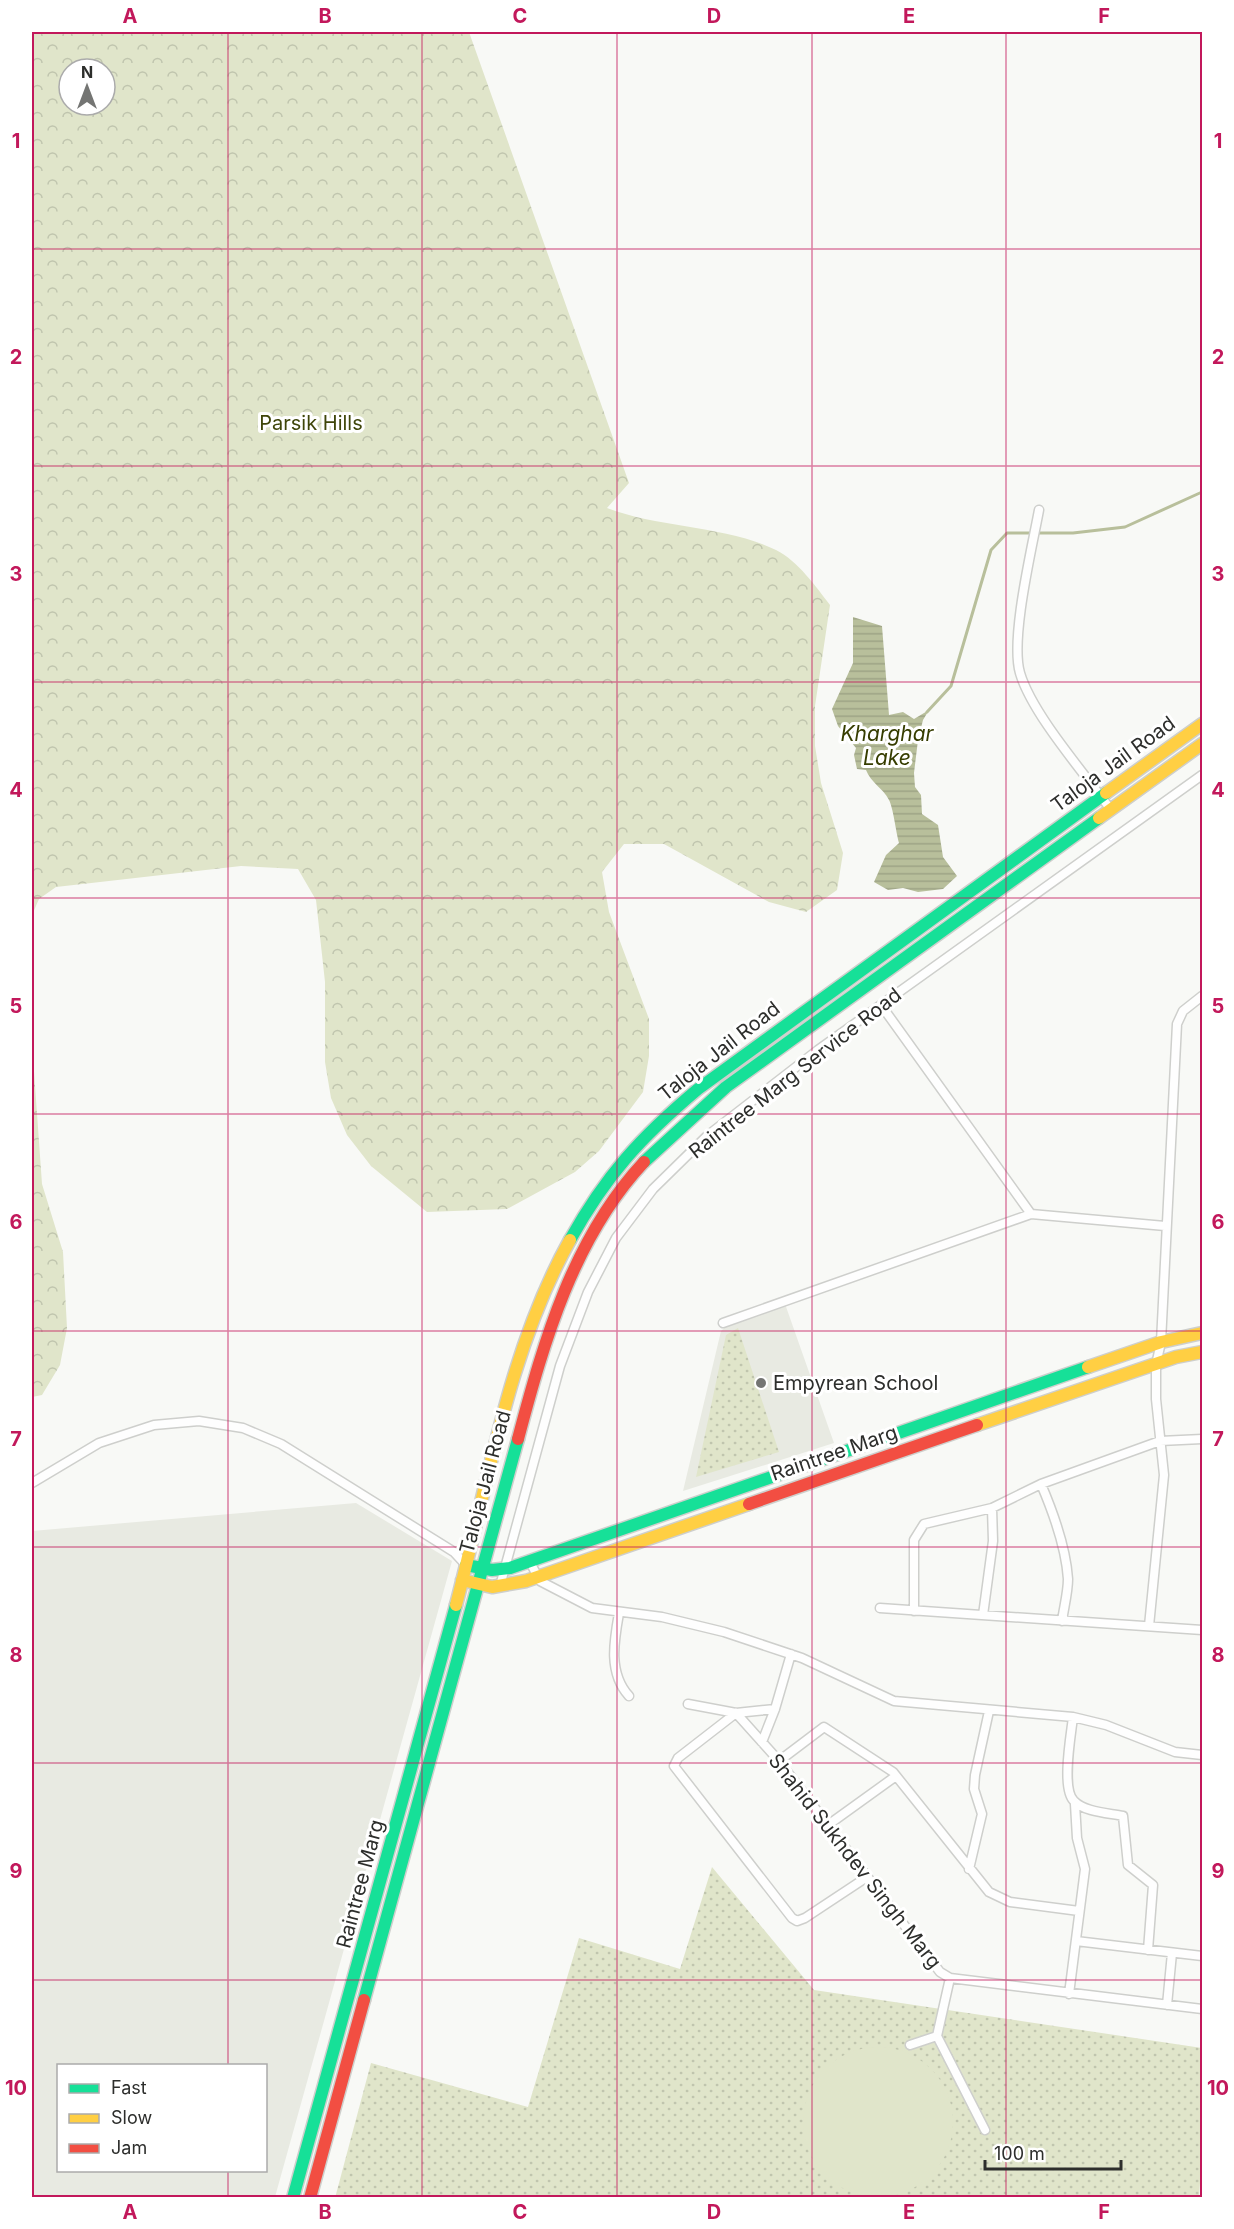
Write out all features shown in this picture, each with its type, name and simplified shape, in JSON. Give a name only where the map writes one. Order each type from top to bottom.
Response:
[{"type":"main road","name":"Taloja Jail Road","points":[[466,1565],[529,1342],[560,1262],[576,1230],[613,1172],[673,1110],[716,1075],[1203,724]]},
{"type":"main road","name":"Taloja Jail Road","points":[[482,1569],[525,1409],[552,1326],[590,1238],[626,1182],[684,1122],[726,1087],[1203,744]]},
{"type":"main road","name":"Raintree Marg","points":[[293,2198],[466,1565],[482,1569],[505,1569],[530,1562],[1127,1356],[1161,1342],[1203,1333]]},
{"type":"main road","name":"Raintree Marg","points":[[462,1581],[478,1585],[500,1586],[536,1577],[1103,1381],[1176,1357],[1203,1352]]},
{"type":"main road","name":"Raintree Marg","points":[[310,2198],[358,2032],[482,1569]]},
{"type":"street","points":[[1039,510],[1017,638],[1019,672],[1031,700],[1111,810]]},
{"type":"street","name":"Raintree Marg Service Road","points":[[500,1586],[560,1365],[588,1292],[616,1238],[653,1189],[707,1136],[881,1005],[1203,775]]},
{"type":"street","points":[[1149,1626],[1164,1475],[1156,1365],[1161,1342],[1165,1226],[1177,1024],[1183,1011],[1203,996]]},
{"type":"street","points":[[881,1005],[1031,1214]]},
{"type":"street","points":[[723,1323],[1031,1214],[1165,1226]]},
{"type":"street","points":[[32,1483],[99,1443],[154,1425],[199,1421],[243,1428],[281,1444],[454,1552],[466,1565]]},
{"type":"street","points":[[914,1611],[914,1546],[918,1529],[924,1524],[992,1508],[1041,1484],[1160,1441],[1203,1439]]},
{"type":"street","points":[[1041,1484],[1050,1505],[1067,1568],[1068,1582],[1062,1621]]},
{"type":"street","points":[[983,1615],[993,1541],[992,1508]]},
{"type":"street","points":[[530,1562],[536,1577],[560,1593],[592,1608],[688,1622],[790,1654],[894,1701],[1073,1718],[1106,1725],[1175,1752],[1203,1755]]},
{"type":"street","points":[[880,1608],[1203,1630]]},
{"type":"street","points":[[619,1613],[614,1644],[615,1667],[622,1688],[629,1696]]},
{"type":"street","points":[[762,1742],[775,1709],[790,1654]]},
{"type":"street","points":[[688,1704],[736,1713],[775,1709]]},
{"type":"street","points":[[969,1869],[982,1814],[974,1789],[989,1711]]},
{"type":"street","points":[[736,1713],[678,1758],[674,1766],[792,1918],[797,1921],[805,1918],[867,1876]]},
{"type":"street","name":"Shahid Sukhdev Singh Marg","points":[[736,1713],[779,1761],[940,1972],[950,1978],[1203,2009]]},
{"type":"street","points":[[1073,1718],[1068,1788],[1070,1797],[1076,1804],[1123,1816],[1128,1865],[1153,1885],[1148,1950]]},
{"type":"street","points":[[779,1761],[824,1727],[896,1776],[989,1892],[1003,1900],[1080,1911]]},
{"type":"street","points":[[828,1825],[896,1776]]},
{"type":"street","points":[[1070,1994],[1085,1869],[1077,1838],[1076,1804]]},
{"type":"street","points":[[1076,1941],[1203,1956]]},
{"type":"street","points":[[1167,2005],[1172,1953]]},
{"type":"street","points":[[950,1978],[937,2036],[985,2130]]},
{"type":"street","points":[[910,2045],[937,2036]]},
{"type":"shaded area","name":"Empyrean School","points":[[784,1301],[834,1443],[683,1491],[721,1331],[734,1319]]},
{"type":"shaded area","points":[[356,1503],[452,1561],[275,2197],[32,2197],[32,1531]]},
{"type":"green space","name":"Parsik Hills","points":[[32,32],[469,32],[629,483],[607,508],[649,520],[737,536],[776,550],[799,567],[830,605],[815,706],[815,746],[821,783],[843,853],[837,890],[806,912],[769,902],[664,844],[624,844],[602,872],[609,912],[649,1019],[649,1056],[643,1092],[599,1151],[575,1172],[507,1209],[427,1212],[371,1166],[347,1135],[331,1098],[325,1062],[325,982],[316,900],[298,869],[241,866],[56,887],[39,899],[32,915]]},
{"type":"green space","points":[[32,1043],[42,1184],[63,1252],[67,1328],[60,1365],[42,1395],[32,1397]]},
{"type":"green space","points":[[738,1328],[779,1452],[696,1477],[726,1335]]},
{"type":"green space","points":[[712,1867],[814,1990],[1202,2048],[1202,2155],[1199,2197],[335,2198],[371,2063],[528,2107],[579,1938],[680,1969]]},
{"type":"green space","points":[[878,2047],[907,2052],[920,2059],[931,2069],[941,2080],[948,2093],[953,2122],[948,2151],[941,2164],[931,2175],[920,2185],[907,2192],[878,2197],[849,2192],[836,2185],[825,2175],[815,2164],[808,2151],[803,2122],[808,2093],[815,2080],[825,2069],[836,2059],[849,2052]]},
{"type":"water","name":"Kharghar Lake","points":[[853,617],[882,626],[889,715],[903,712],[914,719],[929,710],[923,720],[918,740],[914,773],[915,787],[921,795],[922,814],[938,825],[943,857],[957,876],[943,889],[918,892],[903,888],[888,890],[874,882],[886,855],[899,843],[892,808],[889,800],[866,770],[857,769],[854,755],[856,748],[838,726],[832,709],[853,663]]},
{"type":"waterway","points":[[927,712],[951,686],[991,550],[1007,533],[1073,533],[1125,527],[1202,492]]},
{"type":"traffic: fast","points":[[570,1240],[597,1196],[626,1158],[698,1089],[1106,793]]},
{"type":"traffic: fast","points":[[644,1162],[726,1087],[1099,818]]},
{"type":"traffic: fast","points":[[466,1565],[492,1570],[510,1568],[1088,1367]]},
{"type":"traffic: fast","points":[[364,2000],[518,1439]]},
{"type":"traffic: fast","points":[[293,2198],[456,1605]]},
{"type":"traffic: slow","points":[[1106,793],[1202,724]]},
{"type":"traffic: slow","points":[[1099,818],[1202,744]]},
{"type":"traffic: slow","points":[[456,1605],[515,1372],[549,1283],[570,1240]]},
{"type":"traffic: slow","points":[[1088,1367],[1161,1342],[1202,1333]]},
{"type":"traffic: slow","points":[[977,1425],[1176,1357],[1202,1352]]},
{"type":"traffic: slow","points":[[462,1580],[492,1587],[526,1581],[749,1504]]},
{"type":"traffic: jam","points":[[518,1439],[539,1365],[564,1292],[598,1224],[619,1192],[644,1162]]},
{"type":"traffic: jam","points":[[749,1504],[977,1425]]},
{"type":"traffic: jam","points":[[310,2198],[364,2000]]},
{"type":"place","name":"Empyrean School","points":[[761,1383]]}]
